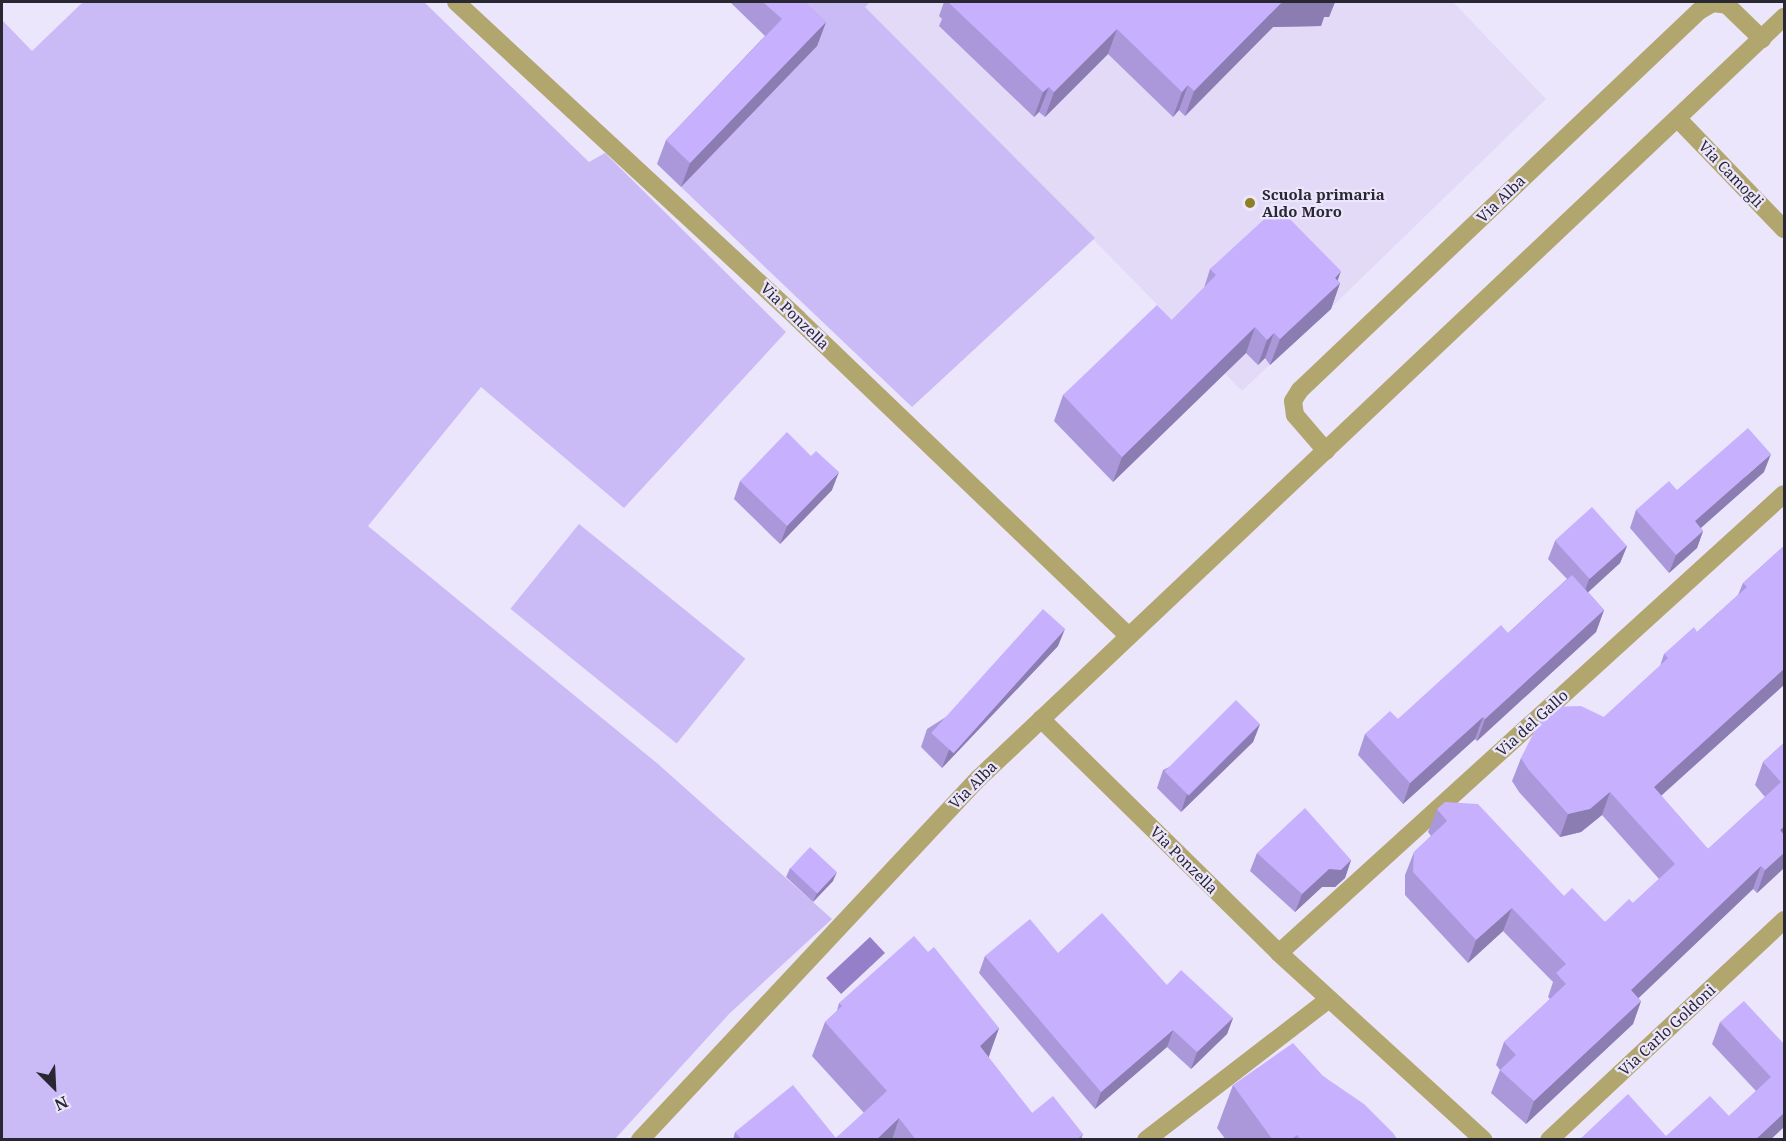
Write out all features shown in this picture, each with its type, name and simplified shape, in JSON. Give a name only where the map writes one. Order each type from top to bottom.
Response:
[{"type":"street","name":"Via Ponzella","points":[[456,2],[798,319],[1128,635]]},
{"type":"street","name":"Via Alba","points":[[1326,451],[1295,415],[1293,401],[1300,390],[1699,11],[1713,3],[1727,5],[1762,39]]},
{"type":"street","name":"Via Alba","points":[[649,1136],[962,795],[1128,635],[1785,17]]},
{"type":"street","name":"Via Camogli","points":[[1678,119],[1785,229]]},
{"type":"street","name":"Via del Gallo","points":[[1279,953],[1785,494]]},
{"type":"street","name":"Via Ponzella","points":[[1041,719],[1279,953],[1484,1140]]},
{"type":"street","name":"Via Carlo Goldoni","points":[[1549,1140],[1785,920]]},
{"type":"street","points":[[1146,1140],[1329,999]]},
{"type":"shaded area","points":[[83,2],[424,2],[589,162],[605,153],[786,332],[624,508],[481,387],[368,526],[658,764],[832,919],[729,1014],[615,1139],[2,1139],[2,20],[32,51]]},
{"type":"shaded area","points":[[771,2],[870,2],[865,7],[1095,238],[912,407],[681,187],[817,46]]},
{"type":"shaded area","name":"Scuola primaria Aldo Moro","points":[[870,2],[1453,2],[1546,99],[1306,332],[1301,326],[1294,342],[1242,391],[865,7]]},
{"type":"shaded area","points":[[579,524],[745,659],[677,743],[510,609]]},
{"type":"shaded area","points":[[870,937],[885,953],[841,994],[826,978]]},
{"type":"building","points":[[763,2],[804,2],[826,22],[690,163],[666,140],[782,19]]},
{"type":"building","points":[[948,2],[1282,2],[1194,91],[1188,85],[1182,92],[1117,29],[1054,92],[1049,87],[1043,92]]},
{"type":"building","points":[[1282,211],[1341,271],[1335,278],[1340,283],[1280,339],[1274,333],[1267,340],[1255,327],[1122,457],[1063,395],[1157,305],[1172,320],[1216,275],[1210,269],[1272,212],[1276,217]]},
{"type":"building","points":[[1748,428],[1771,454],[1695,521],[1703,531],[1676,555],[1636,510],[1669,481],[1677,490]]},
{"type":"building","points":[[787,432],[811,456],[816,451],[839,472],[787,526],[740,481]]},
{"type":"building","points":[[1592,507],[1627,546],[1590,579],[1555,540]]},
{"type":"building","points":[[1785,545],[1785,668],[1654,787],[1708,849],[1781,782],[1763,762],[1785,742],[1785,826],[1780,830],[1785,836],[1785,852],[1765,870],[1761,866],[1631,990],[1641,1001],[1534,1101],[1500,1070],[1516,1055],[1504,1042],[1566,984],[1556,973],[1566,964],[1512,908],[1476,940],[1413,872],[1414,852],[1447,821],[1437,809],[1445,802],[1478,804],[1564,896],[1572,888],[1605,922],[1629,899],[1633,903],[1675,864],[1610,792],[1590,809],[1568,814],[1521,758],[1544,712],[1549,707],[1581,706],[1604,717],[1668,658],[1664,654],[1694,627],[1697,632],[1747,587],[1743,583]]},
{"type":"building","points":[[1572,575],[1604,610],[1485,719],[1483,717],[1410,783],[1365,734],[1390,711],[1398,719],[1501,625],[1508,633]]},
{"type":"building","points":[[1043,609],[1065,629],[954,753],[931,733]]},
{"type":"building","points":[[1236,700],[1260,724],[1189,795],[1165,771]]},
{"type":"building","points":[[1305,808],[1351,860],[1341,870],[1329,869],[1302,894],[1257,853]]},
{"type":"building","points":[[810,847],[837,872],[817,893],[790,868]]},
{"type":"building","points":[[1102,913],[1167,985],[1181,970],[1233,1018],[1197,1052],[1173,1030],[1101,1092],[985,956],[1030,919],[1058,953]]},
{"type":"building","points":[[914,936],[928,952],[934,947],[999,1028],[980,1046],[1032,1113],[1053,1096],[1083,1134],[1076,1140],[916,1140],[899,1118],[876,1140],[742,1140],[735,1132],[793,1085],[836,1138],[887,1091],[825,1022],[842,1006],[839,1003]]},
{"type":"building","points":[[1744,1001],[1785,1045],[1785,1112],[1755,1140],[1579,1140],[1628,1094],[1666,1136],[1710,1096],[1729,1116],[1771,1077],[1720,1022]]},
{"type":"building","points":[[1293,1043],[1323,1076],[1364,1104],[1398,1140],[1301,1140],[1297,1135],[1290,1140],[1273,1140],[1233,1085]]},
{"type":"place","name":"Scuola primaria Aldo Moro","points":[[1250,203]]}]
